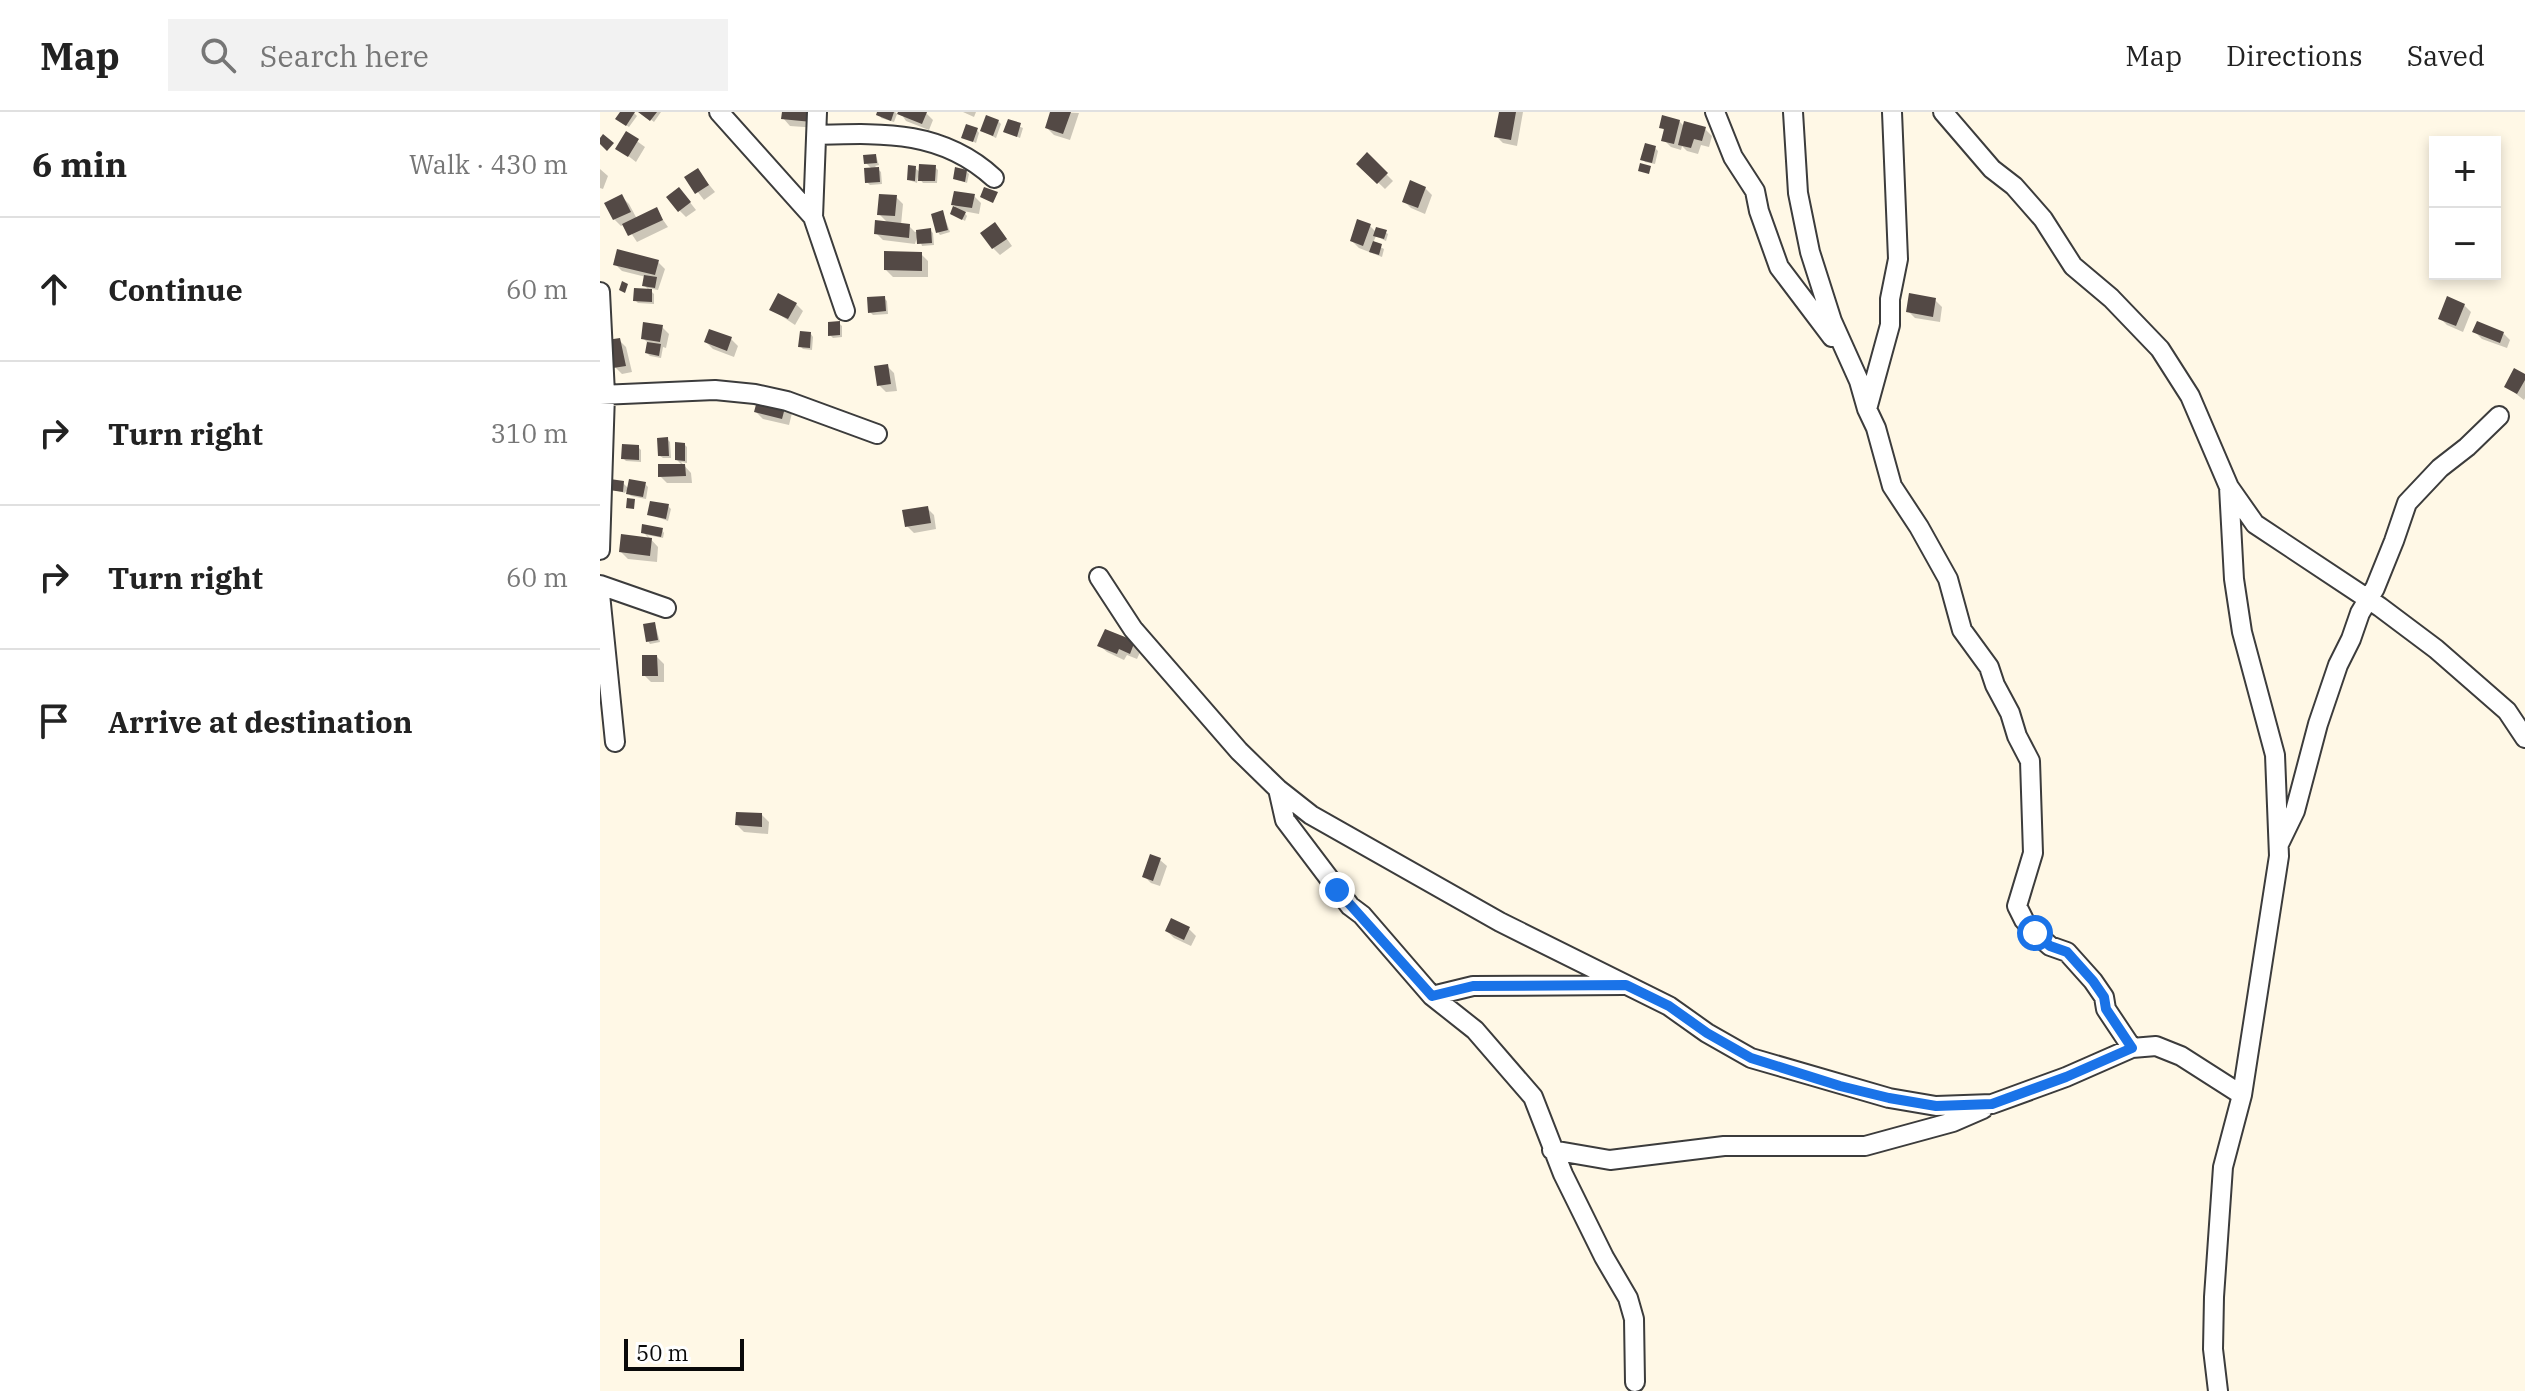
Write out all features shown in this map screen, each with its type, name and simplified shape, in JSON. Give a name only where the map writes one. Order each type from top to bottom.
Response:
[{"type":"street","points":[[719,112],[813,217]]},
{"type":"street","points":[[817,112],[813,217],[845,311]]},
{"type":"street","points":[[1715,112],[1733,157],[1755,191],[1779,267],[1825,330],[1843,347]]},
{"type":"street","points":[[1793,112],[1798,193],[1810,252],[1843,347],[1876,428],[1892,486],[1948,579],[1962,630],[1989,667],[2030,761],[2033,853],[2017,906],[2035,933],[2050,946],[2067,952],[2093,981],[2104,997],[2106,1009],[2132,1048]]},
{"type":"street","points":[[1867,409],[1890,325],[1890,299],[1898,259],[1892,112]]},
{"type":"street","points":[[1943,112],[1992,169],[2014,186],[2043,219],[2073,266],[2111,298],[2160,349],[2190,396],[2229,487],[2255,524],[2368,599],[2436,649],[2507,711],[2525,738]]},
{"type":"street","points":[[817,135],[909,137],[944,145],[975,161],[994,178]]},
{"type":"street","points":[[600,292],[600,550]]},
{"type":"street","points":[[602,395],[715,390],[755,394],[787,401],[877,434]]},
{"type":"street","points":[[2278,844],[2295,811],[2318,724],[2338,665],[2394,541],[2407,503],[2440,468],[2499,416]]},
{"type":"street","points":[[2218,1391],[2213,1349],[2214,1297],[2223,1167],[2242,1095],[2279,856],[2275,755],[2242,632],[2234,579],[2229,487]]},
{"type":"street","points":[[1099,577],[1133,629],[1239,751],[1278,789],[1311,815],[1500,922],[1669,1006],[1707,1033],[1751,1058],[1889,1098],[1936,1106],[1992,1104]]},
{"type":"street","points":[[600,585],[666,608]]},
{"type":"street","points":[[600,594],[615,742]]},
{"type":"street","points":[[1278,789],[1285,820],[1324,874],[1432,996],[1475,1030],[1533,1097],[1552,1150],[1604,1257],[1628,1298],[1634,1319],[1635,1382]]},
{"type":"street","points":[[1432,996],[1473,986],[1626,985]]},
{"type":"street","points":[[1552,1150],[1610,1160],[1724,1146],[1865,1146],[1953,1122],[2132,1048],[2156,1046],[2181,1056],[2242,1095]]},
{"type":"building","points":[[620,112],[635,112],[626,126],[615,119]]},
{"type":"building","points":[[638,112],[657,112],[650,121]]},
{"type":"building","points":[[782,112],[813,112],[812,122],[781,119]]},
{"type":"building","points":[[877,112],[894,112],[891,121],[876,115]]},
{"type":"building","points":[[898,112],[927,112],[922,124]]},
{"type":"building","points":[[1050,112],[1071,112],[1063,134],[1045,128]]},
{"type":"building","points":[[1499,112],[1516,112],[1511,140],[1494,137]]},
{"type":"building","points":[[986,115],[999,120],[993,136],[980,131]]},
{"type":"building","points":[[1662,115],[1680,120],[1674,144],[1661,141],[1664,129],[1659,128]]},
{"type":"building","points":[[1008,119],[1021,123],[1017,137],[1003,132]]},
{"type":"building","points":[[1684,121],[1706,127],[1702,141],[1694,139],[1691,148],[1678,145]]},
{"type":"building","points":[[966,124],[978,128],[973,142],[961,138]]},
{"type":"building","points":[[626,131],[639,139],[628,157],[615,149]]},
{"type":"building","points":[[603,134],[614,143],[607,151],[600,144]]},
{"type":"building","points":[[1645,143],[1656,146],[1652,163],[1640,160]]},
{"type":"building","points":[[1367,152],[1388,173],[1377,184],[1356,164]]},
{"type":"building","points":[[876,154],[877,163],[864,164],[863,155]]},
{"type":"building","points":[[1640,163],[1651,166],[1649,174],[1638,171]]},
{"type":"building","points":[[919,164],[936,165],[935,181],[918,181]]},
{"type":"building","points":[[908,165],[916,166],[915,181],[907,180]]},
{"type":"building","points":[[879,167],[880,182],[865,183],[864,168]]},
{"type":"building","points":[[955,167],[967,170],[965,182],[953,179]]},
{"type":"building","points":[[698,168],[709,185],[695,194],[684,177]]},
{"type":"building","points":[[1410,180],[1426,187],[1418,208],[1402,202]]},
{"type":"building","points":[[679,187],[691,202],[678,212],[666,197]]},
{"type":"building","points":[[984,187],[998,192],[993,203],[980,197]]},
{"type":"building","points":[[954,191],[975,194],[972,208],[951,205]]},
{"type":"building","points":[[622,194],[631,212],[613,220],[604,203]]},
{"type":"building","points":[[879,194],[897,195],[895,216],[877,215]]},
{"type":"building","points":[[953,206],[966,212],[962,220],[950,214]]},
{"type":"building","points":[[657,207],[663,220],[628,236],[622,224]]},
{"type":"building","points":[[943,210],[948,230],[936,233],[931,214]]},
{"type":"building","points":[[1357,219],[1371,224],[1363,246],[1350,241]]},
{"type":"building","points":[[875,220],[910,224],[909,238],[874,234]]},
{"type":"building","points":[[995,222],[1007,239],[992,249],[980,233]]},
{"type":"building","points":[[1376,227],[1387,230],[1384,239],[1373,236]]},
{"type":"building","points":[[931,228],[932,243],[917,244],[916,230]]},
{"type":"building","points":[[1373,241],[1382,244],[1379,255],[1369,252]]},
{"type":"building","points":[[617,249],[659,260],[655,275],[613,265]]},
{"type":"building","points":[[884,251],[922,252],[922,271],[884,270]]},
{"type":"building","points":[[644,275],[657,277],[655,288],[642,286]]},
{"type":"building","points":[[622,281],[628,284],[625,293],[619,290]]},
{"type":"building","points":[[634,288],[652,289],[652,302],[633,301]]},
{"type":"building","points":[[778,293],[797,303],[788,319],[769,310]]},
{"type":"building","points":[[1909,293],[1936,298],[1933,317],[1906,312]]},
{"type":"building","points":[[885,296],[886,311],[868,313],[867,297]]},
{"type":"building","points":[[2447,296],[2465,304],[2456,326],[2438,319]]},
{"type":"building","points":[[840,321],[840,335],[828,336],[828,322]]},
{"type":"building","points":[[2477,321],[2504,332],[2500,343],[2472,332]]},
{"type":"building","points":[[643,322],[663,325],[660,342],[641,339]]},
{"type":"building","points":[[709,329],[732,337],[727,351],[704,342]]},
{"type":"building","points":[[800,331],[811,332],[810,348],[798,347]]},
{"type":"building","points":[[620,338],[626,366],[613,368],[607,340]]},
{"type":"building","points":[[647,342],[661,344],[659,356],[645,353]]},
{"type":"building","points":[[888,364],[891,384],[877,386],[874,366]]},
{"type":"building","points":[[2514,368],[2525,374],[2517,394],[2504,387]]},
{"type":"building","points":[[758,397],[786,404],[782,419],[754,412]]},
{"type":"building","points":[[668,437],[669,456],[658,456],[657,438]]},
{"type":"building","points":[[675,442],[685,443],[685,461],[675,460]]},
{"type":"building","points":[[622,444],[639,445],[639,460],[621,459]]},
{"type":"building","points":[[658,464],[685,464],[686,476],[658,477]]},
{"type":"building","points":[[610,479],[624,481],[623,492],[609,490]]},
{"type":"building","points":[[629,479],[646,482],[643,497],[626,494]]},
{"type":"building","points":[[627,498],[635,499],[634,509],[626,508]]},
{"type":"building","points":[[650,501],[669,504],[666,519],[647,515]]},
{"type":"building","points":[[928,506],[931,523],[905,527],[902,510]]},
{"type":"building","points":[[642,524],[663,528],[661,537],[641,533]]},
{"type":"building","points":[[621,534],[652,538],[650,556],[619,552]]},
{"type":"building","points":[[655,622],[658,640],[646,642],[643,624]]},
{"type":"building","points":[[1105,629],[1135,641],[1130,654],[1119,649],[1117,654],[1097,646]]},
{"type":"building","points":[[642,655],[657,655],[658,676],[642,676]]},
{"type":"building","points":[[736,812],[762,813],[762,827],[735,825]]},
{"type":"building","points":[[1150,854],[1161,858],[1153,881],[1142,877]]},
{"type":"building","points":[[1171,918],[1190,927],[1184,940],[1165,931]]},
{"type":"route","points":[[1337,890],[1432,996],[1473,986],[1626,985],[1669,1006],[1707,1033],[1751,1058],[1840,1086],[1936,1106],[1992,1104],[2066,1077],[2132,1048],[2106,1009],[2104,997],[2093,981],[2067,952],[2050,946],[2035,933]]}]
